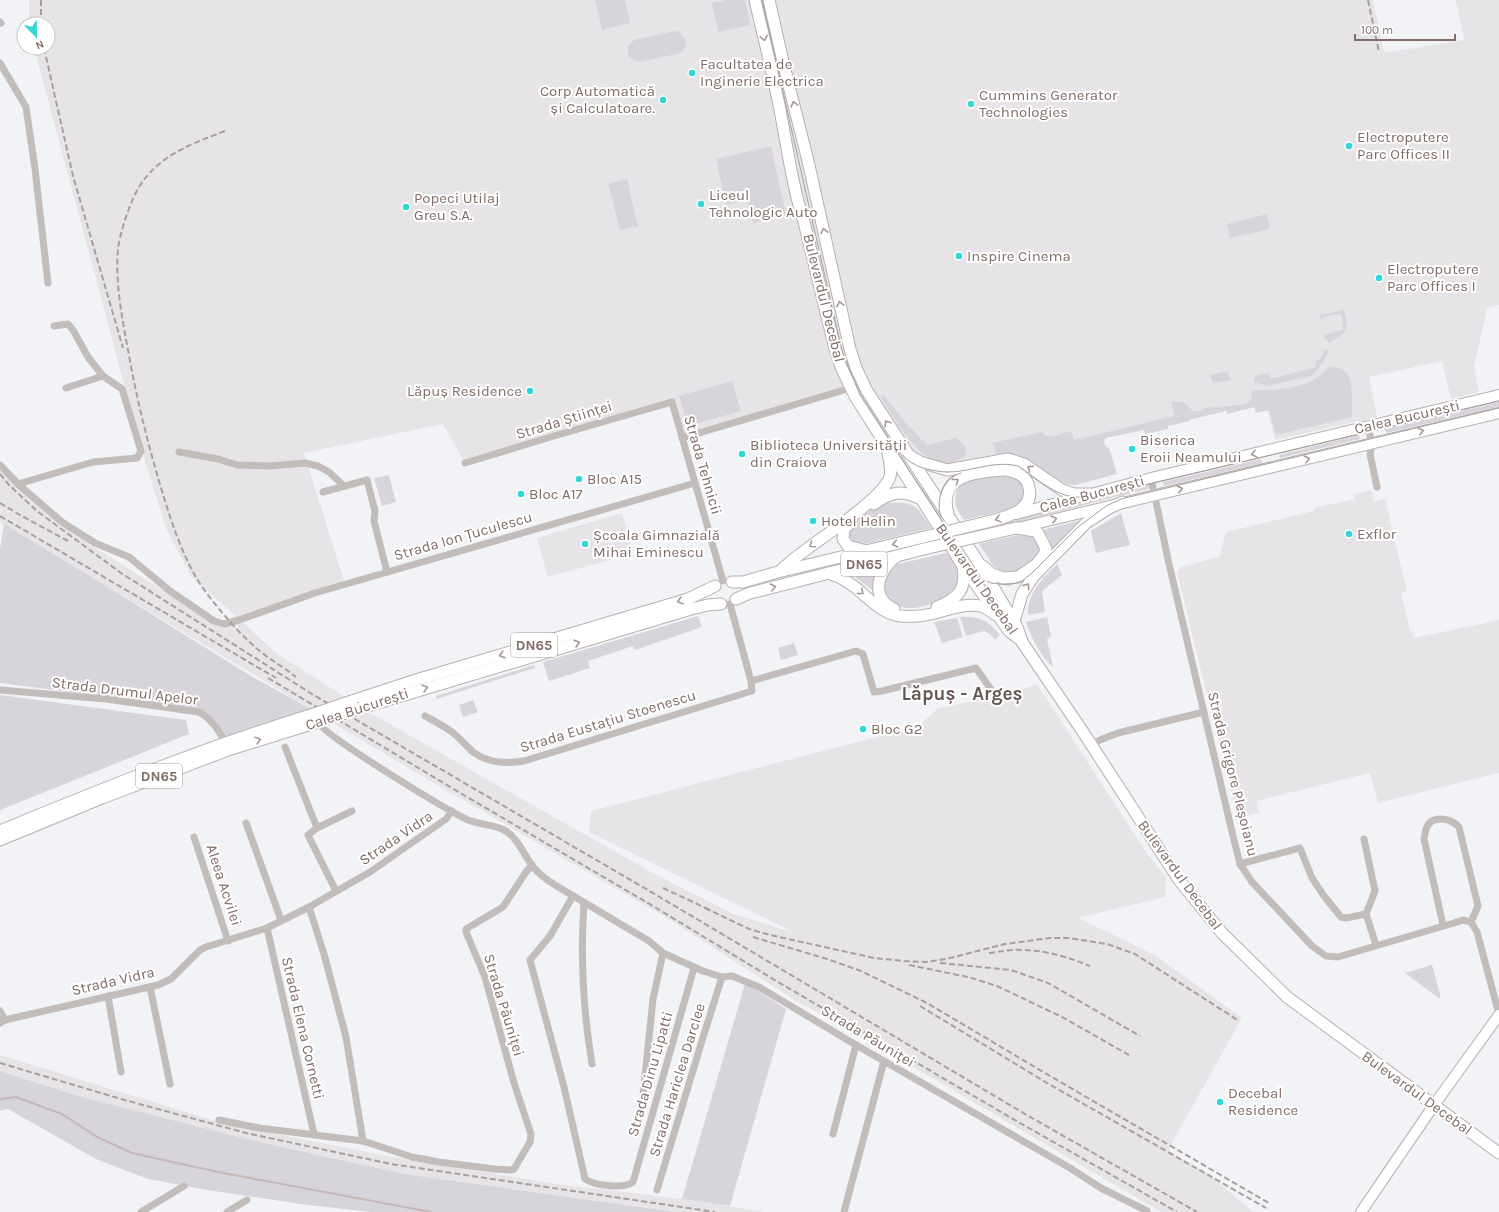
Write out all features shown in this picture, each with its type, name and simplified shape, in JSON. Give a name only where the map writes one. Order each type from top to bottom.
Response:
[{"type":"main road","name":"Bulevardul Decebal","points":[[755,0],[784,132],[789,164],[836,353],[851,388],[963,566],[1009,631],[1022,642]]},
{"type":"main road","name":"Bulevardul Decebal","points":[[769,0],[808,162],[850,349],[863,384],[908,456],[977,560],[1014,622],[1022,642],[1179,880],[1222,933],[1287,997],[1499,1153]]},
{"type":"main road","name":"Calea București","points":[[0,831],[100,790],[226,746],[317,717],[361,708],[399,690],[688,599],[723,583],[743,582],[866,550],[983,523],[1152,478],[1499,395]]},
{"type":"main road","name":"Calea București","points":[[317,717],[352,701],[399,690],[691,610],[729,602],[750,593],[827,573],[901,554],[1499,413]]},
{"type":"main road","points":[[778,572],[874,498],[890,477],[886,445]]},
{"type":"main road","points":[[908,456],[920,462],[947,470],[1008,459],[1024,464],[1062,490],[1074,494],[1090,494]]},
{"type":"main road","points":[[949,516],[946,501],[949,487],[953,483],[970,475],[1005,470],[1019,474],[1027,481],[1029,487],[1030,494],[1027,504],[1013,515]]},
{"type":"main road","points":[[866,550],[856,549],[846,543],[842,534],[847,525],[883,497],[904,493],[922,500]]},
{"type":"main road","points":[[1014,622],[1022,594],[1033,577],[1086,523],[1109,508],[1123,502]]},
{"type":"main road","points":[[977,560],[992,574],[1003,578],[1018,577],[1026,573],[1037,564],[1044,555],[1046,549],[1038,532],[1034,530],[1016,528]]},
{"type":"main road","points":[[901,554],[890,561],[886,566],[881,575],[879,584],[880,594],[884,603],[893,609],[904,612],[924,610],[948,602],[959,593],[965,578],[963,566]]},
{"type":"main road","points":[[827,573],[837,576],[852,585],[886,612],[899,616],[930,614],[966,606],[982,607],[1000,618]]},
{"type":"main road","points":[[723,583],[737,588],[738,593],[729,602],[715,598],[714,592],[723,583]]},
{"type":"main road","name":"Calea București","points":[[0,840],[226,746]]},
{"type":"main road","points":[[1362,1212],[1434,1105],[1499,1014]]},
{"type":"street","points":[[0,63],[26,107],[35,169],[48,283]]},
{"type":"street","points":[[18,484],[94,462],[137,458],[141,451],[122,389],[114,382],[103,376],[88,357],[68,324],[54,326]]},
{"type":"street","points":[[66,388],[103,376]]},
{"type":"street","points":[[682,438],[851,388]]},
{"type":"street","name":"Strada Tehnicii","points":[[672,402],[723,583]]},
{"type":"street","name":"Strada Științei","points":[[465,463],[672,402]]},
{"type":"street","points":[[1368,427],[1372,443],[1370,454],[1377,487]]},
{"type":"street","points":[[179,452],[218,459],[237,465],[276,466],[305,463],[318,466],[329,472],[344,486]]},
{"type":"street","name":"Strada Ion Țuculescu","points":[[0,465],[18,484],[62,522],[95,543],[129,557],[170,591],[214,621],[224,624],[315,593],[694,483]]},
{"type":"street","name":"Strada Grigore Pleșoianu","points":[[1152,478],[1169,564],[1240,864],[1252,882],[1312,946],[1321,954],[1331,957],[1338,957],[1463,920],[1471,922]]},
{"type":"street","points":[[323,492],[366,480],[375,511],[374,521],[387,572]]},
{"type":"street","points":[[729,602],[751,681],[856,651],[863,654],[874,692],[976,668],[990,688]]},
{"type":"street","name":"Strada Eustațiu Stoenescu","points":[[425,716],[452,732],[474,752],[482,757],[500,762],[513,763],[524,761],[752,691],[751,681]]},
{"type":"street","name":"Strada Drumul Apelor","points":[[0,690],[106,699],[199,712],[205,715],[226,746]]},
{"type":"street","points":[[1091,745],[1118,733],[1204,712]]},
{"type":"street","name":"Strada Păuniței","points":[[317,717],[366,759],[452,811],[469,820],[508,832],[541,875],[649,942],[663,953],[694,968],[722,977],[732,976],[759,987],[856,1046],[1070,1168],[1101,1188],[1147,1211]]},
{"type":"street","points":[[285,747],[317,828]]},
{"type":"street","points":[[336,891],[308,835],[317,828],[352,811]]},
{"type":"street","name":"Strada Vidra","points":[[3,1022],[150,987],[171,979],[200,950],[267,928],[309,907],[370,872],[446,819],[452,811]]},
{"type":"street","points":[[1443,926],[1424,839],[1426,829],[1430,823],[1439,819],[1448,819],[1456,823],[1459,827],[1478,906],[1471,922],[1477,932],[1499,1014]]},
{"type":"street","points":[[246,823],[281,920]]},
{"type":"street","name":"Aleea Acvilei","points":[[194,837],[228,941]]},
{"type":"street","points":[[1364,839],[1375,892],[1366,914],[1376,945]]},
{"type":"street","points":[[1240,864],[1300,848],[1312,878],[1341,917],[1346,918],[1366,914]]},
{"type":"street","name":"Strada Păuniței","points":[[363,1141],[412,1157],[439,1162],[510,1170],[517,1166],[530,1142],[530,1134],[514,1083],[485,977],[466,929],[503,907],[532,865]]},
{"type":"street","name":"Strada Dinu Lipatti","points":[[573,896],[550,936],[530,960],[562,1081],[585,1179],[592,1183],[618,1186],[629,1185],[633,1182],[694,968]]},
{"type":"street","points":[[584,903],[581,952],[586,1029],[592,1064]]},
{"type":"street","points":[[219,1120],[259,1128],[363,1141],[346,1037],[324,954],[309,907]]},
{"type":"street","name":"Strada Elena Cornetti","points":[[267,928],[314,1134]]},
{"type":"street","points":[[642,1105],[653,999],[663,953]]},
{"type":"street","name":"Strada Hariclea Darclee","points":[[657,1190],[722,977]]},
{"type":"street","points":[[150,987],[170,1084]]},
{"type":"street","points":[[108,996],[121,1072]]},
{"type":"street","points":[[0,1011],[3,1022]]},
{"type":"street","points":[[833,1134],[856,1046]]},
{"type":"street","points":[[844,1212],[884,1061]]},
{"type":"street","points":[[142,1212],[184,1186]]},
{"type":"street","points":[[227,1212],[247,1200]]},
{"type":"shaded area","points":[[29,0],[1373,0],[1384,53],[1464,40],[1455,0],[1499,0],[1499,305],[1487,308],[1474,367],[1479,392],[1451,399],[1442,361],[1369,377],[1377,417],[1275,440],[1265,400],[1024,452],[964,468],[947,470],[908,456],[863,384],[682,438],[672,402],[465,463],[443,424],[304,453],[345,584],[240,620],[276,653],[345,697],[311,709],[0,522],[0,470],[71,532],[219,626],[227,625],[239,619],[191,576],[166,528],[144,458],[36,56],[56,56],[56,16],[29,16]]},
{"type":"shaded area","points":[[595,0],[625,0],[630,23],[602,30]]},
{"type":"shaded area","points":[[726,0],[745,0],[750,25],[718,32],[712,3]]},
{"type":"shaded area","points":[[675,31],[681,33],[685,40],[686,45],[681,53],[640,62],[635,61],[628,56],[628,46],[634,40]]},
{"type":"shaded area","points":[[771,146],[786,215],[753,223],[747,200],[726,205],[716,159]]},
{"type":"shaded area","points":[[627,179],[638,226],[620,230],[608,184]]},
{"type":"shaded area","points":[[1267,214],[1270,229],[1230,238],[1227,224]]},
{"type":"shaded area","points":[[1344,310],[1347,323],[1346,331],[1329,343],[1324,335],[1343,330],[1341,314],[1322,317],[1321,321],[1320,315]]},
{"type":"shaded area","points":[[1324,349],[1328,350],[1326,357],[1311,376],[1267,386],[1254,382],[1255,376],[1268,373],[1270,379],[1316,367],[1315,362],[1322,357]]},
{"type":"shaded area","points":[[1330,366],[1339,368],[1347,373],[1352,391],[1352,417],[1276,435],[1269,410],[1256,413],[1254,407],[1227,414],[1226,411],[1189,420],[1190,421],[1168,426],[1168,429],[1145,434],[1144,430],[1105,438],[1104,444],[1107,448],[1109,447],[1117,474],[1075,485],[1066,484],[1010,453],[997,454],[992,443],[1042,432],[1044,435],[1051,437],[1071,431],[1074,440],[1174,416],[1171,402],[1185,403],[1191,410],[1194,411],[1206,408],[1246,404],[1251,400],[1252,390],[1275,390],[1299,386],[1315,379]]},
{"type":"shaded area","points":[[1228,371],[1230,380],[1213,383],[1210,375]]},
{"type":"shaded area","points":[[732,381],[741,411],[688,426],[679,396]]},
{"type":"shaded area","points":[[884,395],[910,429],[912,428],[922,441],[925,440],[927,445],[956,438],[965,446],[966,456],[952,462],[938,462],[926,456],[904,434],[880,396]]},
{"type":"shaded area","points":[[1499,402],[1499,407],[1386,433],[1385,429]]},
{"type":"shaded area","points":[[1359,435],[1360,439],[1280,458],[1279,455]]},
{"type":"shaded area","points":[[1261,459],[1262,463],[1164,486],[1163,482]]},
{"type":"shaded area","points":[[389,475],[396,502],[382,506],[374,478]]},
{"type":"shaded area","points":[[996,475],[1008,476],[1020,482],[1024,490],[1024,497],[1022,501],[1016,506],[1010,508],[964,520],[957,509],[955,501],[956,492],[960,484],[970,479]]},
{"type":"shaded area","points":[[1150,485],[1151,488],[1006,525],[1006,523]]},
{"type":"shaded area","points":[[1372,490],[1374,502],[1385,499],[1407,591],[1401,593],[1410,631],[1413,631],[1414,638],[1499,620],[1499,773],[1378,803],[1370,773],[1256,801],[1259,813],[1237,818],[1177,572],[1181,567],[1219,557],[1226,532],[1314,511],[1314,508],[1355,499],[1354,494]]},
{"type":"shaded area","points":[[884,503],[902,503],[913,506],[921,513],[931,528],[864,544],[852,540],[847,534],[851,525],[876,506]]},
{"type":"shaded area","name":"Școala Gimnazială Mihai Eminescu","points":[[622,513],[632,549],[627,555],[548,577],[537,538]]},
{"type":"shaded area","points":[[1121,513],[1130,545],[1096,553],[1091,531]]},
{"type":"shaded area","points":[[1077,521],[1079,523],[1052,549],[1049,539],[1043,530]]},
{"type":"shaded area","points":[[4,524],[251,676],[311,709],[226,737],[201,709],[0,683],[0,549]]},
{"type":"shaded area","points":[[1018,535],[1033,537],[1040,546],[1041,552],[1026,570],[1003,574],[992,564],[979,544]]},
{"type":"shaded area","points":[[946,553],[954,562],[959,571],[960,580],[956,592],[937,602],[920,607],[905,608],[892,603],[885,590],[885,586],[888,574],[893,565]]},
{"type":"shaded area","points":[[1057,564],[1062,575],[1042,591],[1045,612],[1028,615],[1030,599],[1033,593],[1041,581]]},
{"type":"shaded area","points":[[879,568],[874,585],[876,593],[851,574]]},
{"type":"shaded area","points":[[698,616],[702,627],[635,650],[633,646],[588,661],[590,668],[549,681],[543,662]]},
{"type":"shaded area","points":[[960,617],[973,617],[983,620],[1000,635],[995,640],[990,634],[984,631],[966,636]]},
{"type":"shaded area","points":[[1047,617],[1051,636],[1047,639],[1053,667],[1037,646],[1030,634],[1026,622]]},
{"type":"shaded area","points":[[957,618],[963,637],[942,643],[934,622]]},
{"type":"shaded area","points":[[794,643],[798,655],[781,660],[778,648]]},
{"type":"shaded area","points":[[534,665],[535,668],[436,699],[436,696]]},
{"type":"shaded area","points":[[1037,684],[1146,852],[1166,877],[1165,897],[1078,918],[1155,955],[1242,1018],[1168,1150],[1211,1176],[1253,1212],[1161,1212],[881,1048],[793,999],[672,921],[335,724],[370,713],[651,872],[731,913],[795,933],[589,832],[591,811],[919,726],[937,709],[1021,690]]},
{"type":"shaded area","points":[[0,695],[186,720],[189,734],[0,810]]},
{"type":"shaded area","points":[[473,700],[478,712],[463,717],[459,705]]},
{"type":"shaded area","points":[[1432,965],[1440,994],[1440,999],[1405,973]]},
{"type":"shaded area","points":[[745,984],[751,986],[786,1009],[730,1206],[682,1199]]},
{"type":"shaded area","points":[[0,1055],[225,1124],[393,1157],[557,1184],[682,1199],[765,1212],[675,1212],[404,1174],[255,1141],[78,1096],[0,1071]]},
{"type":"shaded area","points":[[0,1071],[78,1096],[255,1141],[404,1174],[675,1212],[372,1212],[308,1205],[207,1190],[148,1179],[96,1159],[8,1109],[0,1111]]},
{"type":"waterway","points":[[0,1099],[16,1097],[62,1114],[97,1137],[132,1153],[218,1172],[431,1212]]},
{"type":"tram line","points":[[762,0],[842,351],[860,395],[974,573],[984,580],[991,583],[1009,585],[1022,581],[1078,527],[1106,506],[1121,499],[1499,408]]},
{"type":"tram line","points":[[1115,492],[1499,401]]},
{"type":"tram line","points":[[903,455],[909,461],[920,467],[941,472],[1000,464],[1018,466],[1055,491],[1071,496],[1080,497],[1120,490]]},
{"type":"tram line","points":[[941,517],[939,504],[942,490],[949,480],[961,473]]},
{"type":"railway","points":[[41,0],[41,16]]},
{"type":"railway","points":[[1368,0],[1379,52]]},
{"type":"railway","points":[[46,56],[73,176],[123,348]]},
{"type":"railway","points":[[225,131],[188,146],[166,159],[147,176],[139,187],[123,226],[118,249],[117,274],[123,325],[134,383],[150,448],[172,522],[188,563],[202,587],[237,630],[261,652],[296,677]]},
{"type":"railway","points":[[0,474],[9,485],[37,511],[121,573],[312,694],[658,896],[1025,1114],[1197,1212]]},
{"type":"railway","points":[[0,503],[68,541]]},
{"type":"railway","points":[[0,516],[276,678]]},
{"type":"railway","points":[[268,678],[653,906],[778,982],[1020,1123],[1177,1212]]},
{"type":"railway","points":[[663,888],[710,910]]},
{"type":"railway","points":[[705,908],[749,929],[770,935],[874,958],[904,961],[926,962],[946,959],[1005,944],[1050,938],[1069,938],[1107,944],[1135,954],[1239,1021]]},
{"type":"railway","points":[[753,937],[827,959],[861,971],[927,1003],[1269,1203]]},
{"type":"railway","points":[[989,953],[1013,950],[1039,951],[1065,957],[1090,966]]},
{"type":"railway","points":[[940,963],[1011,970],[1048,983],[1140,1036]]},
{"type":"railway","points":[[909,965],[968,977],[997,986],[1062,1017],[1129,1055]]},
{"type":"railway","points":[[920,1006],[1047,1083],[1266,1208]]},
{"type":"railway","points":[[0,1063],[121,1099],[246,1133],[391,1164],[715,1212]]},
{"type":"place","name":"Facultatea de Inginerie Electrica","points":[[692,73]]},
{"type":"place","name":"Corp Automatică și Calculatoare.","points":[[663,100]]},
{"type":"place","name":"Cummins Generator Technologies","points":[[971,104]]},
{"type":"place","name":"Electroputere Parc Offices II","points":[[1349,146]]},
{"type":"place","name":"Liceul Tehnologic Auto","points":[[701,204]]},
{"type":"place","name":"Popeci Utilaj Greu S.A.","points":[[406,207]]},
{"type":"place","name":"Inspire Cinema","points":[[959,256]]},
{"type":"place","name":"Electroputere Parc Offices I","points":[[1379,278]]},
{"type":"place","name":"Lăpuș Residence","points":[[530,391]]},
{"type":"place","name":"Biserica Eroii Neamului","points":[[1132,449]]},
{"type":"place","name":"Biblioteca Universității din Craiova","points":[[742,454]]},
{"type":"place","name":"Bloc A15","points":[[579,479]]},
{"type":"place","name":"Bloc A17","points":[[521,494]]},
{"type":"place","name":"Hotel Helin","points":[[813,521]]},
{"type":"place","name":"Exflor","points":[[1349,534]]},
{"type":"place","name":"Școala Gimnazială Mihai Eminescu","points":[[585,544]]},
{"type":"place","name":"Bloc G2","points":[[863,729]]},
{"type":"place","name":"Decebal Residence","points":[[1220,1102]]},
{"type":"district","name":"Lăpuș - Argeș","points":[[962,693]]}]
